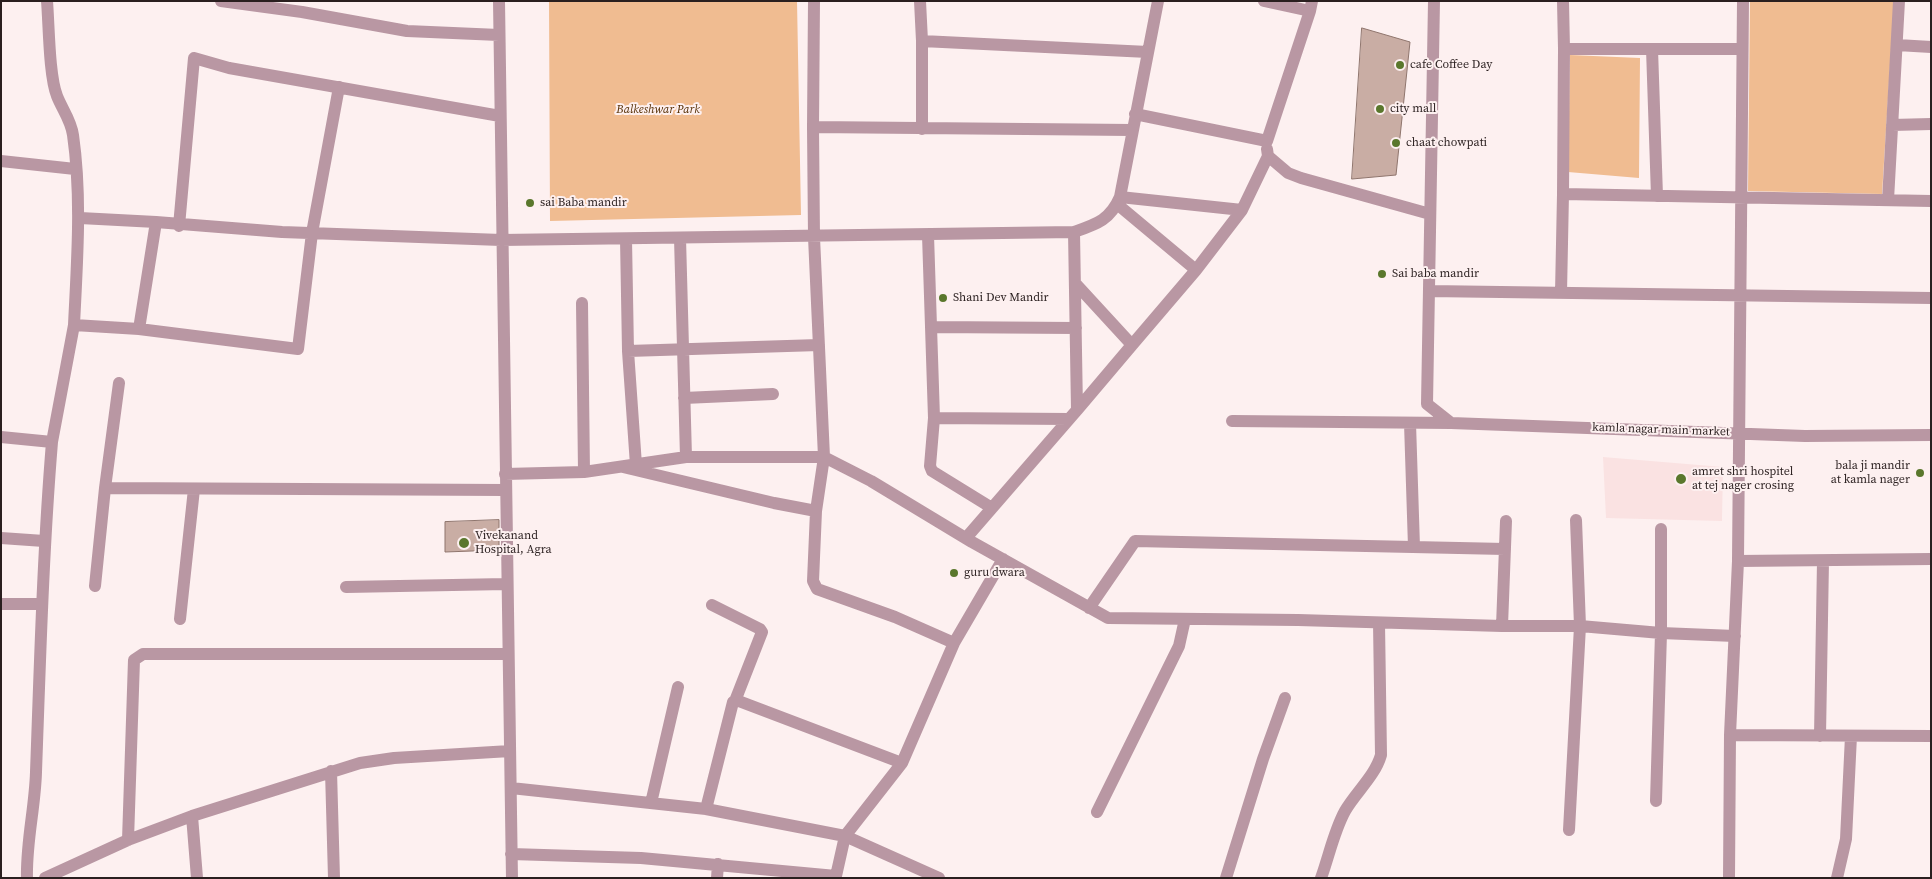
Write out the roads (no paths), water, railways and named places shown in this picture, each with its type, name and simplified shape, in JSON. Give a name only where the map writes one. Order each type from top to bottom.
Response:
[{"type":"street","points":[[27,878],[26,849],[36,776],[44,541],[52,442],[74,325],[80,218],[73,132],[57,96],[54,82],[47,1]]},
{"type":"street","points":[[221,1],[302,12],[407,30],[499,35]]},
{"type":"street","points":[[498,1],[512,878]]},
{"type":"street","points":[[814,1],[814,237],[824,457],[816,511],[813,581],[817,589],[895,617],[954,643]]},
{"type":"street","points":[[920,1],[922,129]]},
{"type":"street","points":[[80,218],[156,222],[179,226],[312,233],[501,240],[1074,232],[1100,223],[1119,200],[1158,1]]},
{"type":"street","points":[[966,538],[1196,270],[1242,210],[1268,156],[1266,141],[1311,6],[1264,1]]},
{"type":"street","points":[[1434,1],[1427,404],[1451,423]]},
{"type":"street","points":[[1561,293],[1563,1]]},
{"type":"street","points":[[1729,878],[1730,735],[1738,561],[1737,433],[1743,1]]},
{"type":"street","points":[[1888,200],[1899,1]]},
{"type":"street","points":[[922,41],[1148,52]]},
{"type":"street","points":[[1897,45],[1931,47]]},
{"type":"street","points":[[1564,49],[1742,49]]},
{"type":"street","points":[[1652,49],[1656,196]]},
{"type":"street","points":[[179,226],[194,58],[229,68],[500,116]]},
{"type":"street","points":[[74,325],[139,330],[298,349],[312,233],[339,87]]},
{"type":"street","points":[[1135,114],[1266,141]]},
{"type":"street","points":[[1892,125],[1931,124]]},
{"type":"street","points":[[813,127],[1132,130]]},
{"type":"street","points":[[1268,156],[1288,173],[1301,178],[1430,214]]},
{"type":"street","points":[[1,161],[24,165],[75,169]]},
{"type":"street","points":[[1563,194],[1931,201]]},
{"type":"street","points":[[1119,200],[1242,210]]},
{"type":"street","points":[[1119,200],[1196,270]]},
{"type":"street","points":[[139,330],[156,222]]},
{"type":"street","points":[[1073,415],[1076,328],[1074,232]]},
{"type":"street","points":[[928,234],[934,418],[930,466],[932,470],[992,508]]},
{"type":"street","points":[[680,238],[686,457]]},
{"type":"street","points":[[626,239],[628,351],[636,464]]},
{"type":"street","points":[[1075,283],[1132,345]]},
{"type":"street","points":[[1429,291],[1931,298]]},
{"type":"street","points":[[582,303],[584,472]]},
{"type":"street","points":[[931,327],[1076,328]]},
{"type":"street","points":[[628,351],[819,345]]},
{"type":"street","points":[[94,586],[118,383]]},
{"type":"street","points":[[684,398],[773,394]]},
{"type":"street","points":[[934,418],[1073,415]]},
{"type":"street","name":"kamla nagar main market","points":[[1232,421],[1451,423],[1805,436],[1931,435]]},
{"type":"street","points":[[1410,423],[1414,547]]},
{"type":"street","points":[[1,437],[52,442]]},
{"type":"street","points":[[505,474],[584,472],[686,457],[824,457],[871,481],[1104,617],[1114,619],[1298,620],[1502,626],[1580,626],[1661,633],[1735,636]]},
{"type":"street","points":[[623,467],[774,503],[816,511]]},
{"type":"street","points":[[105,488],[505,490]]},
{"type":"street","points":[[180,620],[194,489]]},
{"type":"street","points":[[1569,830],[1580,626],[1576,520]]},
{"type":"street","points":[[1502,626],[1506,521]]},
{"type":"street","points":[[1656,801],[1661,633],[1661,528]]},
{"type":"street","points":[[1,538],[44,541]]},
{"type":"street","points":[[1089,608],[1135,541],[1505,549]]},
{"type":"street","points":[[512,854],[642,858],[836,877],[845,836],[902,763],[954,643],[1004,559]]},
{"type":"street","points":[[1738,561],[1931,559]]},
{"type":"street","points":[[1820,736],[1823,561]]},
{"type":"street","points":[[346,587],[506,584]]},
{"type":"street","points":[[1,604],[42,604]]},
{"type":"street","points":[[706,809],[735,701],[762,632],[760,629],[712,605]]},
{"type":"street","points":[[1096,812],[1179,646],[1186,619]]},
{"type":"street","points":[[1321,878],[1344,814],[1358,790],[1378,766],[1381,755],[1379,623]]},
{"type":"street","points":[[128,840],[134,660],[143,654],[508,654]]},
{"type":"street","points":[[651,803],[678,687]]},
{"type":"street","points":[[1226,878],[1263,759],[1285,698]]},
{"type":"street","points":[[735,701],[740,701],[902,763]]},
{"type":"street","points":[[1730,735],[1931,736]]},
{"type":"street","points":[[1836,878],[1847,831],[1851,736]]},
{"type":"street","points":[[51,876],[128,840],[192,816],[331,771],[394,758],[510,752]]},
{"type":"street","points":[[331,771],[334,878]]},
{"type":"street","points":[[510,788],[706,809],[845,836],[939,878]]},
{"type":"street","points":[[192,816],[197,878]]},
{"type":"street","points":[[717,878],[718,864]]},
{"type":"place","name":"cafe Coffee Day","points":[[1400,65]]},
{"type":"place","name":"city mall","points":[[1380,109]]},
{"type":"place","name":"chaat chowpati","points":[[1396,143]]},
{"type":"place","name":"sai Baba mandir","points":[[530,203]]},
{"type":"place","name":"Sai baba mandir","points":[[1382,274]]},
{"type":"place","name":"Shani Dev Mandir","points":[[943,298]]},
{"type":"place","name":"bala ji mandir at kamla nager","points":[[1920,473]]},
{"type":"place","name":"amret shri hospitel at tej nager crosing","points":[[1681,479]]},
{"type":"place","name":"Vivekanand Hospital, Agra","points":[[464,543]]},
{"type":"place","name":"guru dwara","points":[[954,573]]},
{"type":"park label","name":"Balkeshwar Park","points":[[658,110]]}]
